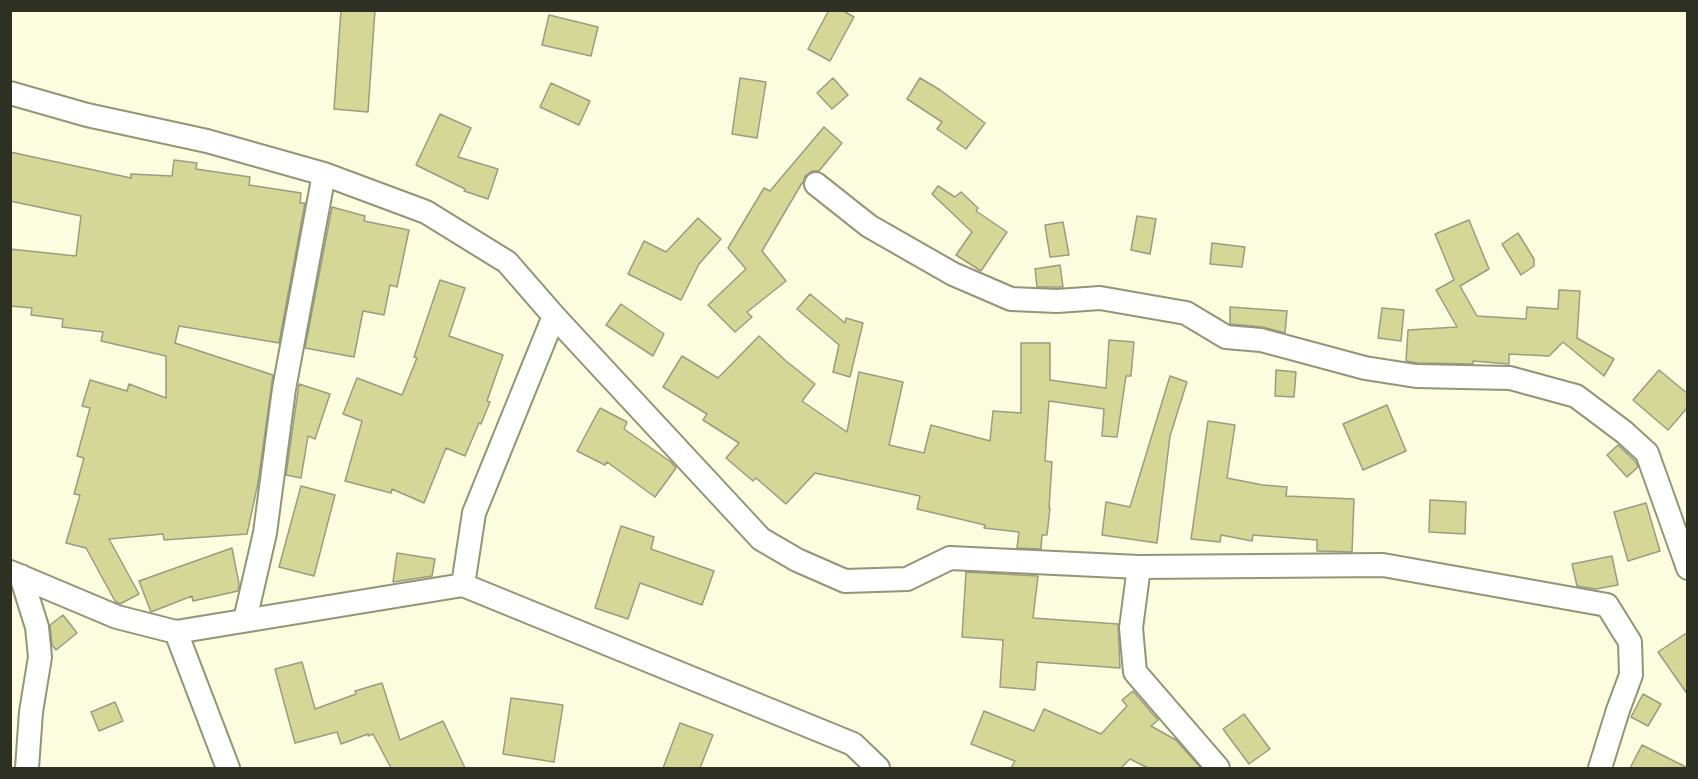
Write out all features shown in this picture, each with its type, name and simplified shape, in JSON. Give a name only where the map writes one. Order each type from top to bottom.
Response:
[{"type":"street","points":[[10,93],[99,118],[207,141],[324,174],[426,212],[507,262],[554,316],[761,539],[797,560],[845,581],[907,579],[950,558],[1138,567],[1383,565],[1607,605],[1630,642],[1631,675],[1600,768]]},
{"type":"street","points":[[244,620],[265,533],[284,389],[324,174]]},
{"type":"street","points":[[816,184],[869,226],[953,274],[1011,299],[1057,301],[1100,298],[1186,313],[1226,337],[1261,340],[1365,368],[1416,376],[1510,378],[1576,396],[1624,432],[1647,453],[1688,568]]},
{"type":"street","points":[[463,585],[474,513],[554,316]]},
{"type":"street","points":[[1138,567],[1131,628],[1136,672],[1218,768]]},
{"type":"street","points":[[16,574],[117,617],[176,632],[463,585],[853,744],[878,768]]},
{"type":"street","points":[[16,574],[37,627],[40,657],[31,712],[27,768]]},
{"type":"street","points":[[176,632],[228,768]]},
{"type":"building","points":[[341,10],[375,10],[368,112],[334,109]]},
{"type":"building","points":[[829,10],[842,10],[854,17],[830,61],[808,49]]},
{"type":"building","points":[[549,15],[598,27],[591,56],[542,45]]},
{"type":"building","points":[[740,78],[766,82],[757,138],[732,134]]},
{"type":"building","points":[[833,78],[848,95],[832,109],[817,93]]},
{"type":"building","points":[[920,78],[985,123],[966,149],[937,129],[942,122],[907,99]]},
{"type":"building","points":[[551,83],[590,101],[579,125],[540,107]]},
{"type":"building","points":[[440,114],[471,128],[458,157],[498,169],[488,199],[464,191],[465,189],[416,165]]},
{"type":"building","points":[[824,127],[842,143],[819,171],[812,171],[805,176],[803,184],[762,251],[786,281],[747,312],[752,317],[735,332],[708,305],[746,269],[728,248],[764,188],[770,191]]},
{"type":"building","points":[[10,152],[131,178],[131,174],[172,176],[174,160],[197,163],[196,169],[250,177],[249,185],[301,193],[300,203],[305,203],[279,343],[179,326],[175,343],[273,375],[258,483],[247,534],[164,540],[163,534],[109,539],[139,594],[120,604],[115,601],[86,548],[66,543],[80,495],[74,494],[84,458],[77,456],[90,408],[82,406],[90,380],[127,391],[129,384],[166,398],[166,356],[101,341],[103,332],[62,327],[63,319],[31,315],[32,308],[10,306],[10,249],[76,256],[81,216],[10,201]]},
{"type":"building","points":[[938,186],[955,197],[961,192],[978,208],[976,211],[1007,232],[981,271],[956,255],[972,232],[932,194]]},
{"type":"building","points":[[332,207],[365,216],[364,221],[409,230],[397,287],[390,285],[384,315],[363,311],[354,357],[305,348]]},
{"type":"building","points":[[1137,216],[1156,219],[1150,254],[1131,250]]},
{"type":"building","points":[[698,218],[721,239],[699,264],[681,300],[628,274],[644,241],[666,252]]},
{"type":"building","points":[[1469,220],[1489,269],[1460,286],[1477,316],[1526,319],[1527,307],[1558,309],[1559,290],[1580,291],[1577,338],[1614,359],[1604,376],[1563,342],[1549,356],[1509,354],[1509,364],[1473,361],[1473,364],[1406,361],[1408,330],[1457,327],[1436,290],[1454,280],[1435,234]]},
{"type":"building","points":[[1063,222],[1069,255],[1050,257],[1045,225]]},
{"type":"building","points":[[1518,233],[1534,259],[1534,266],[1521,275],[1502,244]]},
{"type":"building","points":[[1212,243],[1245,247],[1242,267],[1210,264]]},
{"type":"building","points":[[1060,265],[1063,287],[1037,287],[1035,269]]},
{"type":"building","points":[[440,280],[465,288],[449,336],[503,355],[487,401],[490,402],[465,456],[446,448],[424,503],[392,489],[391,493],[345,481],[362,421],[343,414],[357,378],[402,395],[417,358],[414,357]]},
{"type":"building","points":[[810,294],[845,323],[846,318],[863,323],[850,377],[833,372],[839,345],[797,309]]},
{"type":"building","points":[[621,304],[664,334],[653,356],[606,325]]},
{"type":"building","points":[[1230,307],[1287,311],[1285,333],[1262,327],[1230,324]]},
{"type":"building","points":[[1382,308],[1404,310],[1401,341],[1378,338]]},
{"type":"building","points":[[759,336],[815,384],[802,401],[847,432],[859,372],[903,382],[889,445],[924,453],[931,425],[990,441],[993,411],[1021,413],[1021,343],[1050,343],[1050,380],[1106,388],[1109,340],[1134,342],[1131,376],[1126,376],[1117,437],[1102,436],[1104,409],[1049,401],[1045,461],[1052,462],[1050,508],[1047,535],[1042,535],[1041,549],[1017,548],[1019,532],[984,528],[985,525],[917,509],[920,496],[815,473],[786,504],[756,478],[753,481],[726,458],[739,443],[703,420],[707,414],[663,387],[682,356],[718,378]]},
{"type":"building","points":[[1276,370],[1296,372],[1294,397],[1275,396]]},
{"type":"building","points":[[1659,370],[1688,394],[1688,407],[1668,430],[1633,400]]},
{"type":"building","points":[[1170,376],[1187,382],[1170,436],[1157,543],[1102,535],[1106,502],[1130,507]]},
{"type":"building","points":[[299,384],[330,394],[315,439],[308,436],[301,478],[286,475]]},
{"type":"building","points":[[1387,405],[1406,451],[1363,470],[1343,424]]},
{"type":"building","points":[[600,408],[627,422],[624,429],[671,462],[676,468],[655,497],[607,462],[605,465],[577,451]]},
{"type":"building","points":[[1208,421],[1235,425],[1227,478],[1287,487],[1286,496],[1354,499],[1352,552],[1317,551],[1317,540],[1253,535],[1252,541],[1221,535],[1220,542],[1191,539]]},
{"type":"building","points":[[1618,445],[1635,461],[1638,467],[1627,477],[1607,455]]},
{"type":"building","points":[[301,486],[335,495],[314,576],[279,567]]},
{"type":"building","points":[[1430,500],[1466,502],[1465,534],[1429,532]]},
{"type":"building","points":[[1646,503],[1660,551],[1628,561],[1614,512]]},
{"type":"building","points":[[621,526],[654,537],[651,549],[714,571],[702,605],[640,583],[628,619],[595,608]]},
{"type":"building","points":[[232,548],[239,584],[238,591],[193,601],[192,596],[151,612],[139,581]]},
{"type":"building","points":[[397,553],[435,559],[432,576],[393,582]]},
{"type":"building","points":[[1612,556],[1618,585],[1596,589],[1577,586],[1572,564]]},
{"type":"building","points":[[966,572],[1038,576],[1033,618],[1118,624],[1120,668],[1037,662],[1035,690],[1000,687],[1003,640],[962,637]]},
{"type":"building","points":[[63,615],[77,633],[56,650],[52,645],[50,625]]},
{"type":"building","points":[[1688,632],[1688,695],[1658,652]]},
{"type":"building","points":[[302,662],[315,709],[356,694],[355,691],[382,683],[400,740],[443,721],[465,768],[391,768],[373,734],[341,744],[337,732],[295,743],[275,669]]},
{"type":"building","points":[[1133,691],[1158,720],[1151,726],[1176,740],[1201,768],[1148,768],[1130,759],[1121,768],[1011,768],[1015,761],[971,744],[984,711],[1034,731],[1044,709],[1101,734],[1127,706],[1122,700]]},
{"type":"building","points":[[1643,694],[1661,704],[1648,726],[1631,717]]},
{"type":"building","points":[[511,698],[563,705],[554,762],[503,754]]},
{"type":"building","points":[[115,702],[123,721],[99,731],[91,712]]},
{"type":"building","points":[[1244,714],[1270,749],[1249,764],[1223,729]]},
{"type":"building","points":[[680,723],[713,735],[700,768],[663,768]]},
{"type":"building","points":[[1642,745],[1688,768],[1630,768]]}]
